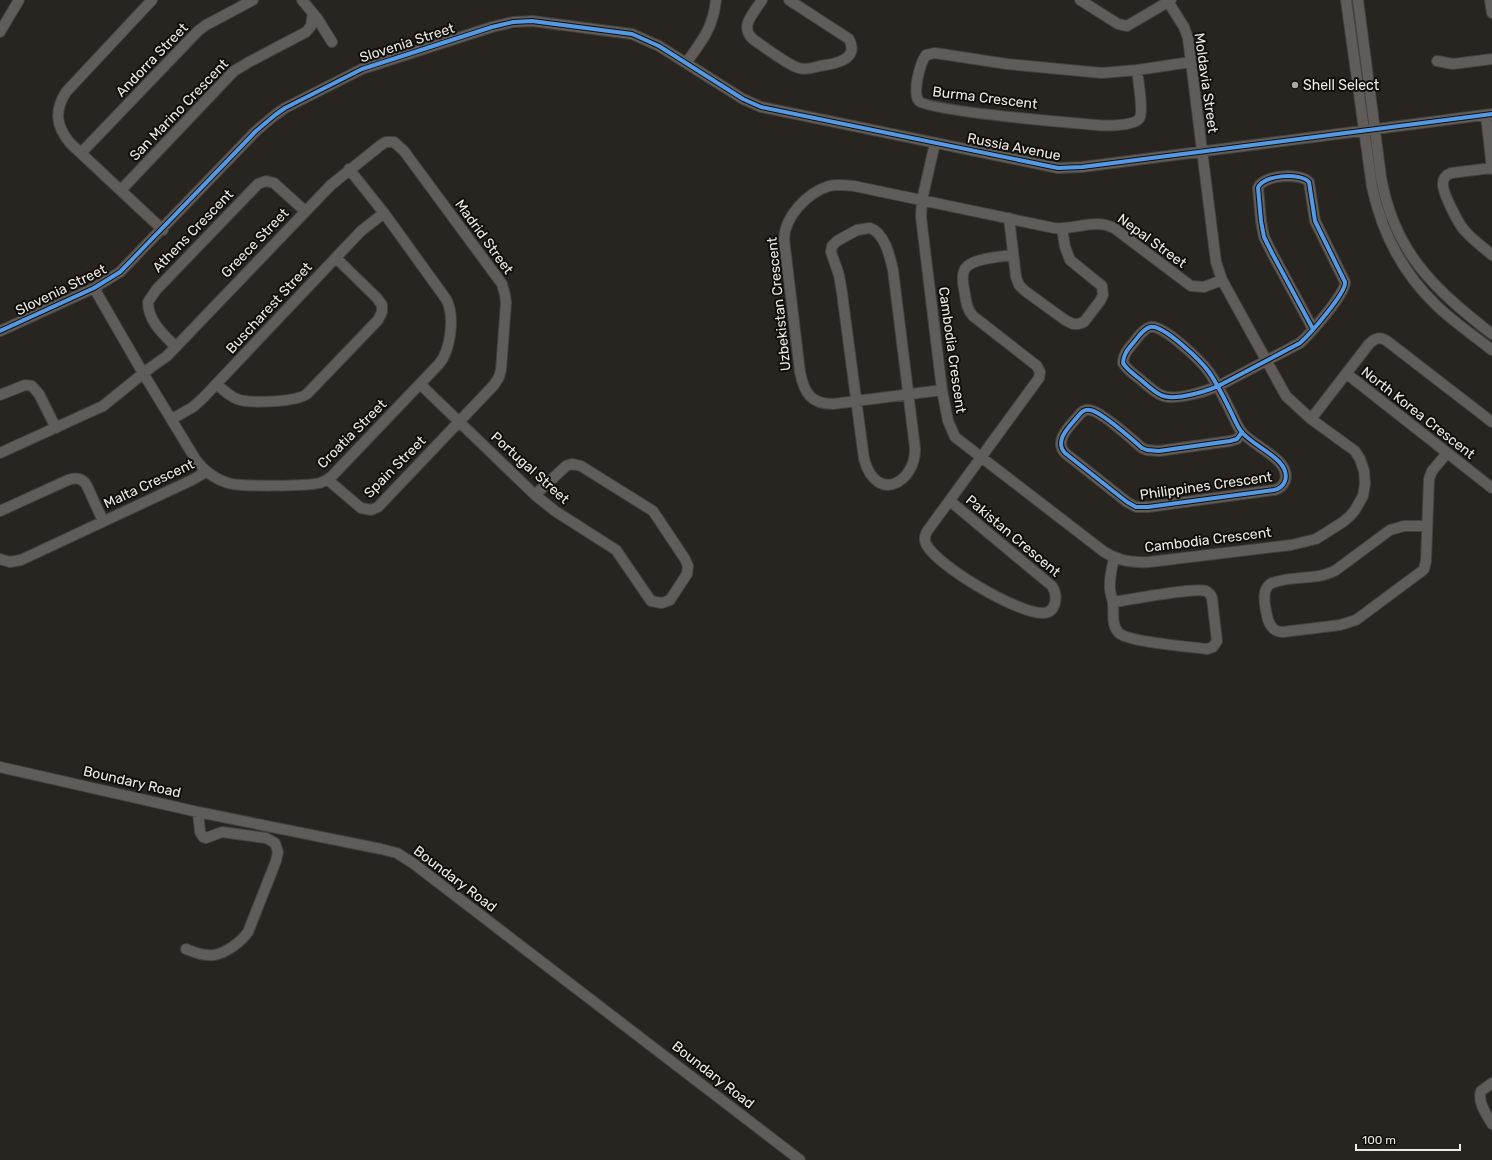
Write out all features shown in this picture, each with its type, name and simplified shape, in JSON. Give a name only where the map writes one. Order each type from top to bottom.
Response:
[{"type":"street","points":[[0,32],[19,0]]},
{"type":"street","points":[[152,0],[70,86],[58,110],[59,125],[66,138],[163,230]]},
{"type":"street","name":"Andorra Street","points":[[81,153],[198,31],[206,25],[253,0]]},
{"type":"street","points":[[302,0],[313,13],[332,42]]},
{"type":"street","points":[[686,63],[711,25],[716,0]]},
{"type":"street","points":[[762,0],[749,20],[747,28],[748,34],[754,40],[799,68],[810,68],[837,63],[846,58],[851,50],[848,39],[789,0]]},
{"type":"street","points":[[1080,0],[1118,24],[1127,26],[1168,1]]},
{"type":"street","points":[[1346,0],[1363,130],[1376,206],[1384,231],[1395,253],[1416,283],[1435,304],[1492,350]]},
{"type":"street","points":[[1358,0],[1383,187],[1389,210],[1402,240],[1422,270],[1441,292],[1492,334]]},
{"type":"street","points":[[1490,0],[1492,13]]},
{"type":"street","name":"Moldavia Street","points":[[1168,1],[1186,31],[1188,38],[1202,151]]},
{"type":"street","name":"San Marino Crescent","points":[[121,190],[234,71],[306,32],[311,26],[313,13]]},
{"type":"street","name":"Slovenia Street","points":[[0,331],[94,288],[120,272],[163,230],[248,139],[275,115],[358,70],[504,24],[519,21],[532,21],[632,34],[659,46],[686,63]]},
{"type":"street","name":"Burma Crescent","points":[[1137,70],[1141,111],[1140,118],[1136,122],[1116,125],[1096,125],[968,112],[924,104],[918,100],[916,95],[922,63],[926,55],[935,53],[1007,64],[1102,73],[1137,70],[1191,62]]},
{"type":"street","points":[[1437,61],[1453,64],[1492,59]]},
{"type":"street","name":"Russia Avenue","points":[[686,63],[743,99],[761,107],[1044,166],[1064,168],[1082,167],[1489,115]]},
{"type":"street","points":[[1489,115],[1492,168],[1448,174],[1444,179],[1443,186],[1445,194],[1463,229],[1492,255]]},
{"type":"street","name":"Greece Street","points":[[0,453],[103,406],[143,373],[167,356],[331,184],[381,145],[388,142],[394,142]]},
{"type":"street","name":"Madrid Street","points":[[394,142],[404,151],[499,280],[505,295],[502,355],[499,377],[494,385],[459,421]]},
{"type":"street","name":"Cambodia Crescent","points":[[935,143],[922,200],[921,211],[942,390],[946,414],[952,432],[960,442],[1102,551],[1114,558],[1131,562],[1149,562],[1291,545],[1316,539],[1343,522],[1355,510],[1362,496],[1365,483],[1362,465],[1355,451],[1312,419],[1286,396],[1222,280],[1216,262],[1202,151]]},
{"type":"street","name":"Croatia Street","points":[[94,288],[143,373],[196,460],[206,472],[222,481],[236,485],[308,484],[328,480],[439,364],[447,353],[449,345],[450,308],[444,295],[384,213],[349,169]]},
{"type":"street","points":[[1218,386],[1300,343],[1313,329],[1341,294],[1345,286],[1345,282],[1315,221],[1310,186],[1307,180],[1301,177],[1289,176],[1264,180],[1260,183],[1258,188],[1264,237],[1313,329]]},
{"type":"street","name":"Athens Crescent","points":[[176,347],[152,320],[149,312],[148,302],[156,290],[258,184],[266,181],[274,183],[305,211]]},
{"type":"street","name":"Uzbekistan Crescent","points":[[922,200],[854,186],[833,185],[808,197],[793,214],[786,225],[784,232],[785,245],[800,372],[804,388],[811,398],[818,402],[833,404],[857,401],[909,399],[942,390]]},
{"type":"street","name":"Nepal Street","points":[[922,200],[1054,228],[1097,223],[1109,226],[1192,286],[1204,287],[1222,280]]},
{"type":"street","name":"Buscharest Street","points":[[172,419],[193,406],[217,384],[361,231],[384,213]]},
{"type":"street","points":[[1009,218],[1017,282],[1022,288],[1069,323],[1081,324],[1100,301],[1103,295],[1103,289],[1098,281],[1070,260],[1065,247],[1062,228]]},
{"type":"street","points":[[866,228],[873,229],[878,232],[890,257],[896,288],[915,448],[912,466],[900,481],[883,485],[874,479],[867,468],[857,401],[841,284],[831,249],[837,240],[857,230],[866,228]]},
{"type":"street","name":"Pakistan Crescent","points":[[950,501],[1052,586],[1056,597],[1054,605],[1050,611],[1044,614],[1037,613],[997,598],[947,565],[932,552],[926,543],[926,533],[1038,381],[1040,372],[1037,366],[971,314],[967,305],[963,274],[967,266],[975,261],[1013,256]]},
{"type":"street","points":[[217,384],[233,397],[244,401],[289,400],[301,398],[307,394],[378,320],[382,312],[380,301],[336,258]]},
{"type":"street","name":"Philippines Crescent","points":[[1218,386],[1208,391],[1197,393],[1171,397],[1162,396],[1126,367],[1123,363],[1124,356],[1145,329],[1151,327],[1157,328],[1197,358],[1218,386],[1242,432],[1283,466],[1285,479],[1281,487],[1274,490],[1148,507],[1136,507],[1130,504],[1065,452],[1060,445],[1062,436],[1079,414],[1087,410],[1097,413],[1147,450],[1167,450],[1230,441],[1237,439],[1242,432]]},
{"type":"street","name":"North Korea Crescent","points":[[1312,419],[1373,340],[1382,338],[1492,422]]},
{"type":"street","name":"North Korea Crescent","points":[[1347,374],[1492,488]]},
{"type":"street","name":"Portugal Street","points":[[420,384],[535,495],[561,515],[613,548],[619,554],[647,597],[654,602],[662,603],[670,600],[686,577],[688,570],[685,559],[653,511],[580,466],[569,464],[535,495]]},
{"type":"street","points":[[0,396],[25,385],[32,386],[38,391],[56,428]]},
{"type":"street","name":"Spain Street","points":[[328,480],[361,508],[366,510],[374,509],[381,504],[459,421]]},
{"type":"street","points":[[1427,526],[1404,526],[1390,530],[1336,570],[1328,574],[1278,581],[1270,584],[1266,589],[1265,596],[1271,627],[1278,632],[1283,632],[1340,625],[1356,620],[1424,569],[1426,561],[1429,479],[1432,471],[1447,453]]},
{"type":"street","name":"Malta Crescent","points":[[0,559],[10,562],[18,561],[192,480],[206,472]]},
{"type":"street","name":"Malta Crescent","points":[[0,511],[68,480],[78,479],[86,483],[103,521]]},
{"type":"street","points":[[1113,602],[1196,591],[1207,592],[1212,598],[1217,642],[1213,647],[1207,649],[1157,643],[1118,633],[1114,624],[1113,602],[1110,589],[1114,558]]},
{"type":"street","name":"Boundary Road","points":[[0,767],[198,812],[397,853],[800,1160]]},
{"type":"street","points":[[186,949],[200,954],[214,955],[243,939],[248,932],[276,861],[278,852],[275,843],[266,838],[222,832],[207,838],[204,837],[200,832],[198,812]]},
{"type":"street","points":[[1492,1083],[1483,1088],[1480,1096],[1492,1124]]},
{"type":"cycle path","points":[[0,331],[94,288],[120,272],[256,131],[285,108],[362,69],[492,27],[513,22],[532,21],[632,34],[659,46],[743,99],[761,107],[1058,168],[1082,167],[1492,114]]},
{"type":"cycle path","points":[[1242,432],[1237,439],[1230,441],[1159,451],[1147,450],[1142,448],[1101,415],[1087,410],[1081,412],[1064,433],[1061,443],[1065,453],[1127,502],[1136,507],[1148,507],[1274,490],[1283,484],[1286,473],[1277,459],[1246,437],[1237,424],[1218,387],[1215,382],[1209,372],[1190,352],[1172,337],[1164,331],[1156,328],[1150,327],[1145,329],[1128,349],[1123,363],[1131,372],[1161,395],[1175,397],[1202,392],[1211,389],[1218,386],[1300,343],[1311,332],[1327,313],[1340,295],[1345,282],[1315,221],[1309,182],[1298,177],[1290,176],[1282,176],[1266,180],[1258,188],[1264,237],[1313,329]]},
{"type":"place","name":"Shell Select","points":[[1295,85]]}]
